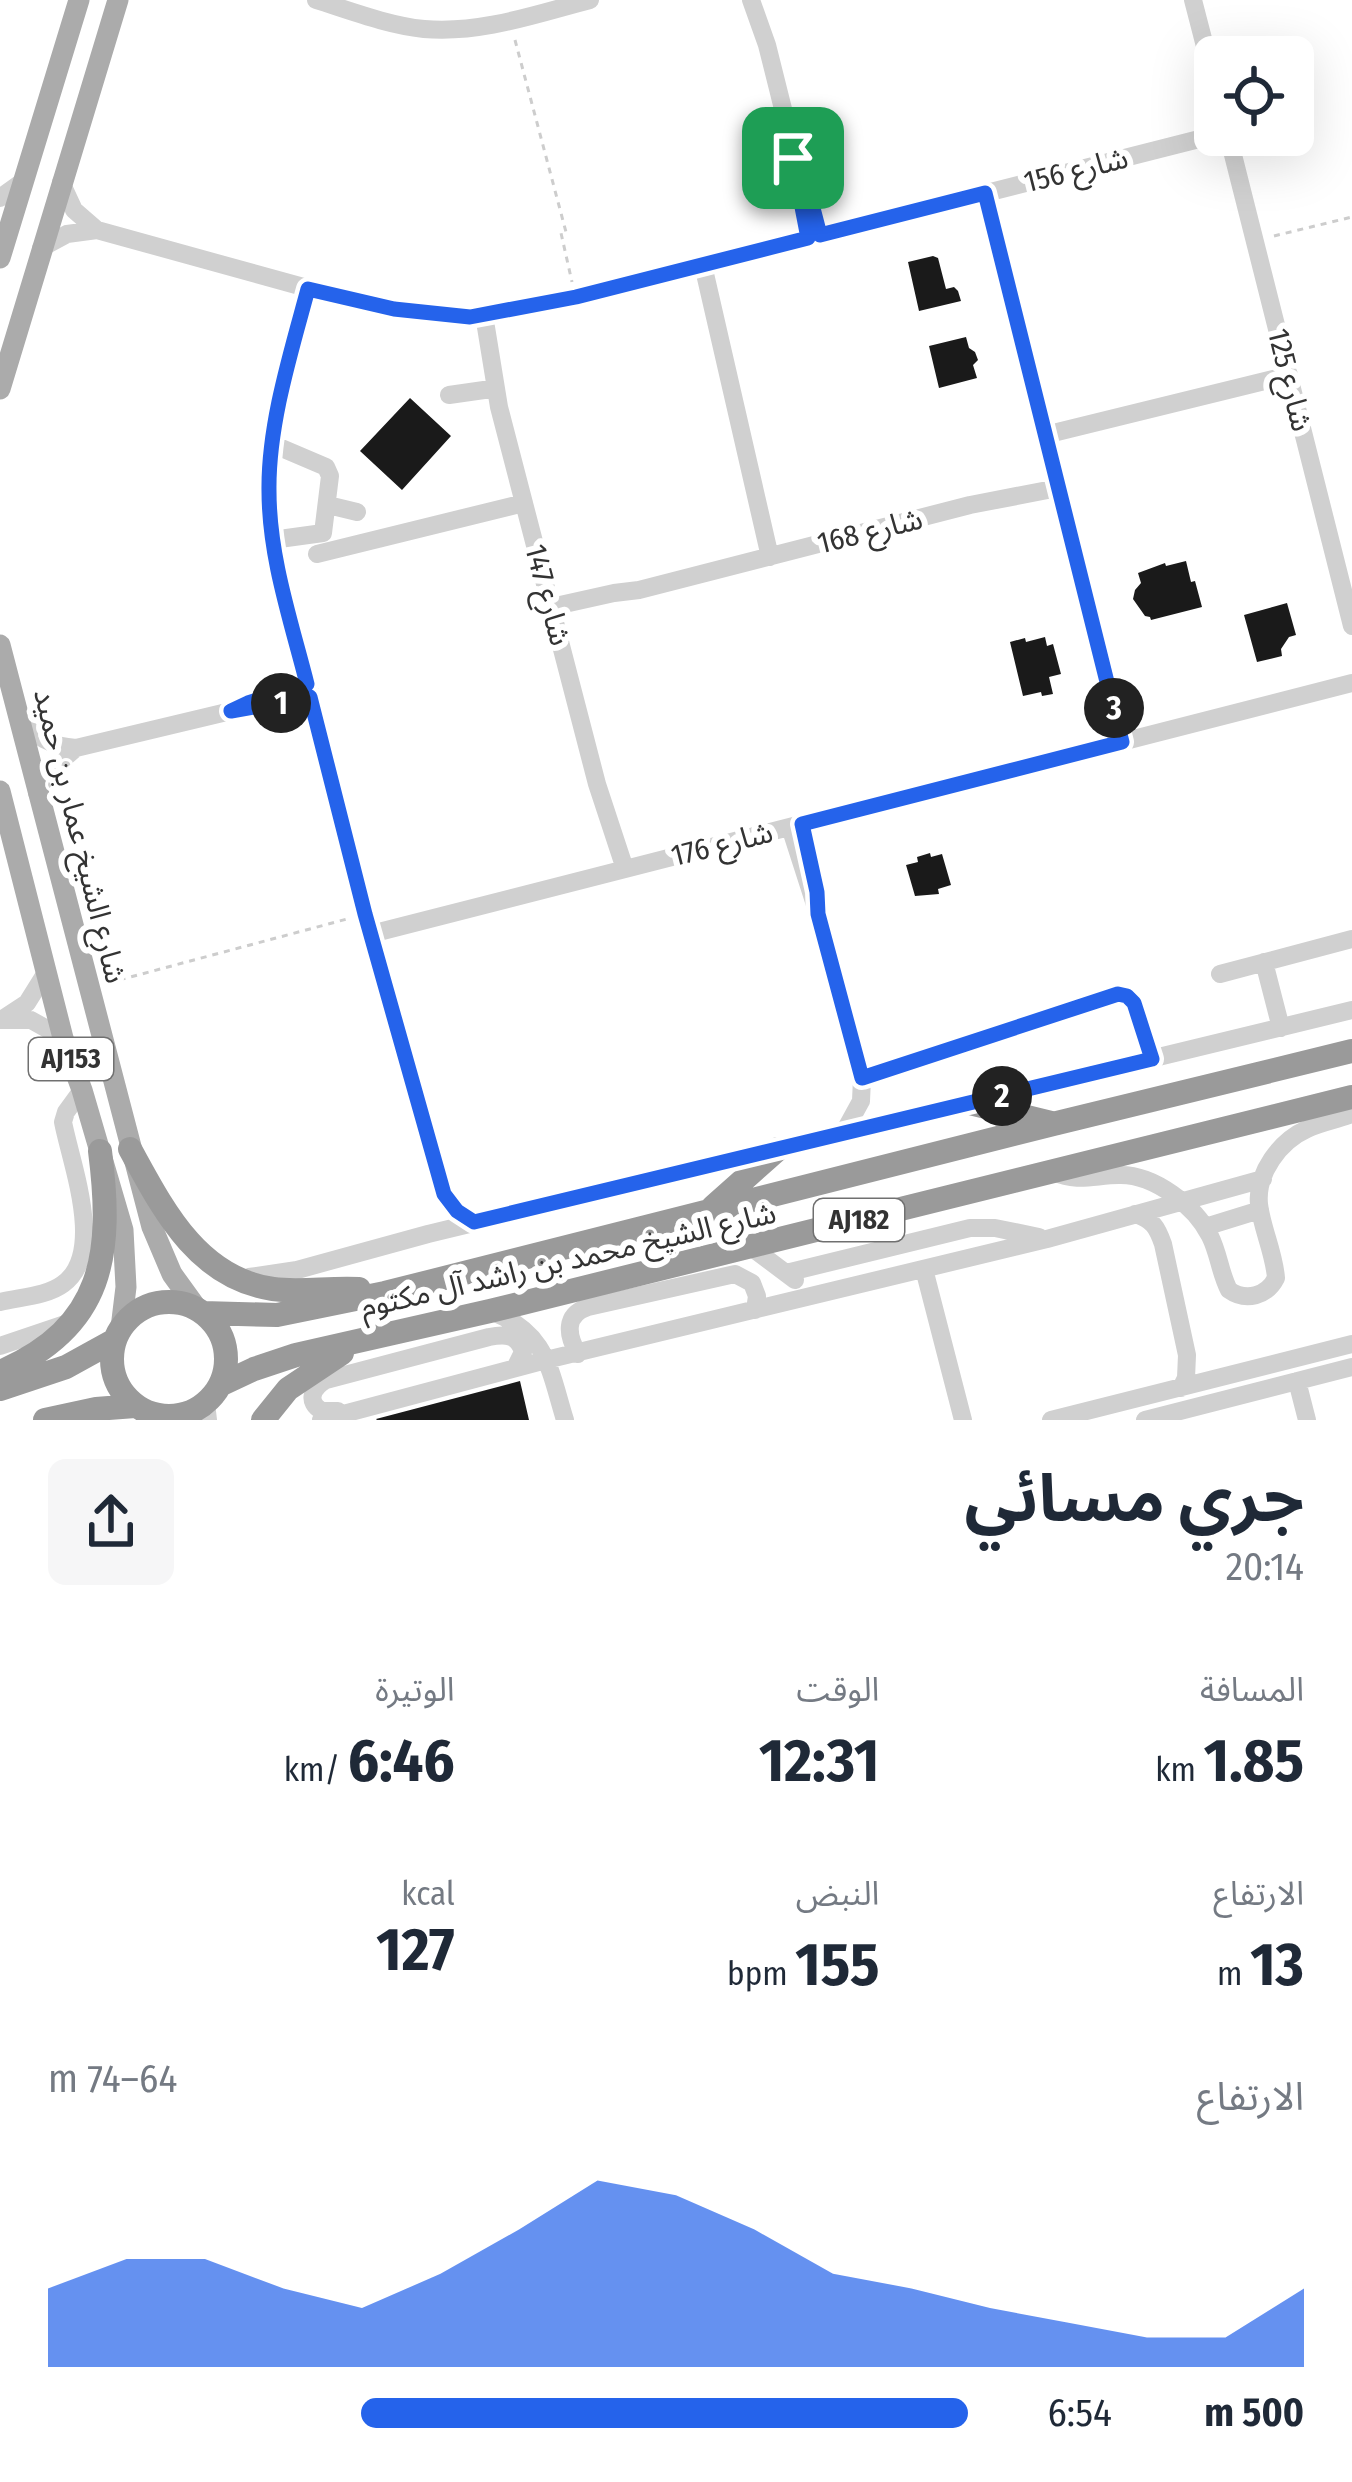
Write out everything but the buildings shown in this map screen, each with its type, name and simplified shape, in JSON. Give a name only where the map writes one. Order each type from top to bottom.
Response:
[{"type":"highway","name":"شارع الشيخ محمد بن راشد آل مكتوم","points":[[201,1311],[277,1315],[385,1293],[1352,1052]]},
{"type":"highway","name":"شارع الشيخ محمد بن راشد آل مكتوم","points":[[211,1402],[276,1361],[1352,1097]]},
{"type":"highway","points":[[970,1103],[1053,1124]]},
{"type":"highway","points":[[130,1149],[165,1214],[187,1242],[214,1264],[273,1289],[349,1288],[385,1293]]},
{"type":"highway","points":[[706,1213],[778,1149]]},
{"type":"highway","points":[[0,1372],[27,1358],[70,1323],[90,1296],[105,1242],[100,1151]]},
{"type":"highway","points":[[0,1389],[66,1367],[118,1334],[131,1316],[156,1303],[185,1304],[201,1311],[220,1333],[225,1372],[211,1402],[180,1415],[96,1409],[45,1420]]},
{"type":"highway","points":[[118,1334],[112,1358],[114,1376],[122,1392],[147,1413]]},
{"type":"highway","points":[[262,1420],[288,1389],[364,1339]]},
{"type":"main road","points":[[0,253],[79,0]]},
{"type":"main road","points":[[0,389],[118,0]]},
{"type":"main road","name":"شارع الشيخ عمار بن حميد","points":[[0,645],[158,1244],[172,1274],[201,1311]]},
{"type":"main road","name":"AJ153","points":[[0,791],[63,1038],[123,1230],[126,1287],[118,1334]]},
{"type":"street","points":[[316,0],[379,20],[466,29],[590,0]]},
{"type":"street","points":[[751,0],[767,45]]},
{"type":"street","points":[[760,0],[796,176],[814,236]]},
{"type":"street","points":[[1193,0],[1202,36]]},
{"type":"street","name":"شارع 156","points":[[97,230],[394,309],[477,316],[576,297],[1194,140]]},
{"type":"street","name":"شارع 125","points":[[1233,156],[1352,626]]},
{"type":"street","points":[[0,198],[22,182]]},
{"type":"street","points":[[62,182],[74,210],[97,230]]},
{"type":"street","points":[[985,193],[1122,742]]},
{"type":"street","points":[[40,248],[67,234],[97,230]]},
{"type":"street","points":[[698,266],[712,333],[751,466],[754,496],[775,555]]},
{"type":"street","points":[[308,289],[272,444],[268,492],[272,539],[368,924],[444,1194],[474,1222]]},
{"type":"street","name":"شارع 147","points":[[477,316],[597,784],[599,808],[619,870]]},
{"type":"street","points":[[1045,435],[1289,376]]},
{"type":"street","points":[[449,394],[495,398]]},
{"type":"street","points":[[272,444],[328,470],[330,476],[325,528],[320,534],[272,539]]},
{"type":"street","name":"شارع 168","points":[[552,614],[614,592],[639,590],[1057,482]]},
{"type":"street","points":[[317,554],[524,503]]},
{"type":"street","points":[[328,505],[357,512]]},
{"type":"street","name":"شارع 176","points":[[368,924],[619,870],[1352,683]]},
{"type":"street","points":[[37,793],[56,762],[76,748],[309,690]]},
{"type":"street","points":[[19,718],[38,737],[76,748]]},
{"type":"street","points":[[796,825],[863,1084],[882,1106],[904,1117]]},
{"type":"street","points":[[1220,974],[1352,939]]},
{"type":"street","points":[[1264,962],[1281,1028]]},
{"type":"street","points":[[1,1020],[27,1003],[46,971]]},
{"type":"street","points":[[863,1084],[1118,994],[1134,1003],[1152,1059]]},
{"type":"street","points":[[239,1278],[283,1273],[474,1222],[1352,1010]]},
{"type":"street","points":[[1,1020],[31,1020],[63,1038]]},
{"type":"street","points":[[844,1132],[857,1112],[863,1084]]},
{"type":"street","points":[[0,1302],[61,1286],[80,1260],[84,1217],[63,1122],[82,1090]]},
{"type":"street","points":[[1054,1172],[1078,1180],[1134,1176],[1156,1185],[1205,1227],[1229,1290],[1244,1297],[1260,1294],[1270,1288],[1276,1271],[1260,1210],[1263,1179],[1277,1152],[1299,1133],[1352,1114]]},
{"type":"street","points":[[321,1420],[546,1360],[1047,1239],[1263,1179]]},
{"type":"street","points":[[428,1234],[441,1216],[444,1194]]},
{"type":"street","points":[[1205,1227],[1260,1210]]},
{"type":"street","points":[[1135,1214],[1157,1227],[1163,1244],[1187,1355],[1181,1388]]},
{"type":"street","points":[[786,1274],[970,1228],[1047,1239]]},
{"type":"street","points":[[751,1247],[815,1295]]},
{"type":"street","points":[[924,1269],[964,1420]]},
{"type":"street","points":[[578,1354],[569,1330],[572,1318],[582,1309],[735,1274],[752,1283],[755,1310]]},
{"type":"street","points":[[490,1311],[530,1333],[546,1360],[566,1420]]},
{"type":"street","points":[[0,1346],[70,1323]]},
{"type":"street","points":[[352,1411],[317,1408],[312,1398],[315,1388],[332,1377],[503,1335],[522,1347],[515,1368]]},
{"type":"street","points":[[1051,1420],[1352,1344]]},
{"type":"street","points":[[1263,1366],[1290,1383],[1307,1420]]},
{"type":"street","points":[[1145,1420],[1209,1412],[1352,1366]]},
{"type":"path","points":[[509,21],[566,232],[561,233],[576,297]]},
{"type":"path","points":[[1255,241],[1352,217]]},
{"type":"path","points":[[88,988],[368,924]]},
{"type":"route","points":[[793,149],[820,235],[985,193],[1122,742],[802,824],[818,914],[862,1078],[1118,994],[1134,1003],[1152,1059],[474,1222],[444,1194],[310,697],[231,711],[307,684],[276,563],[268,492],[272,444],[308,289],[394,309],[470,317],[576,297],[808,238],[793,158],[793,149]]}]
